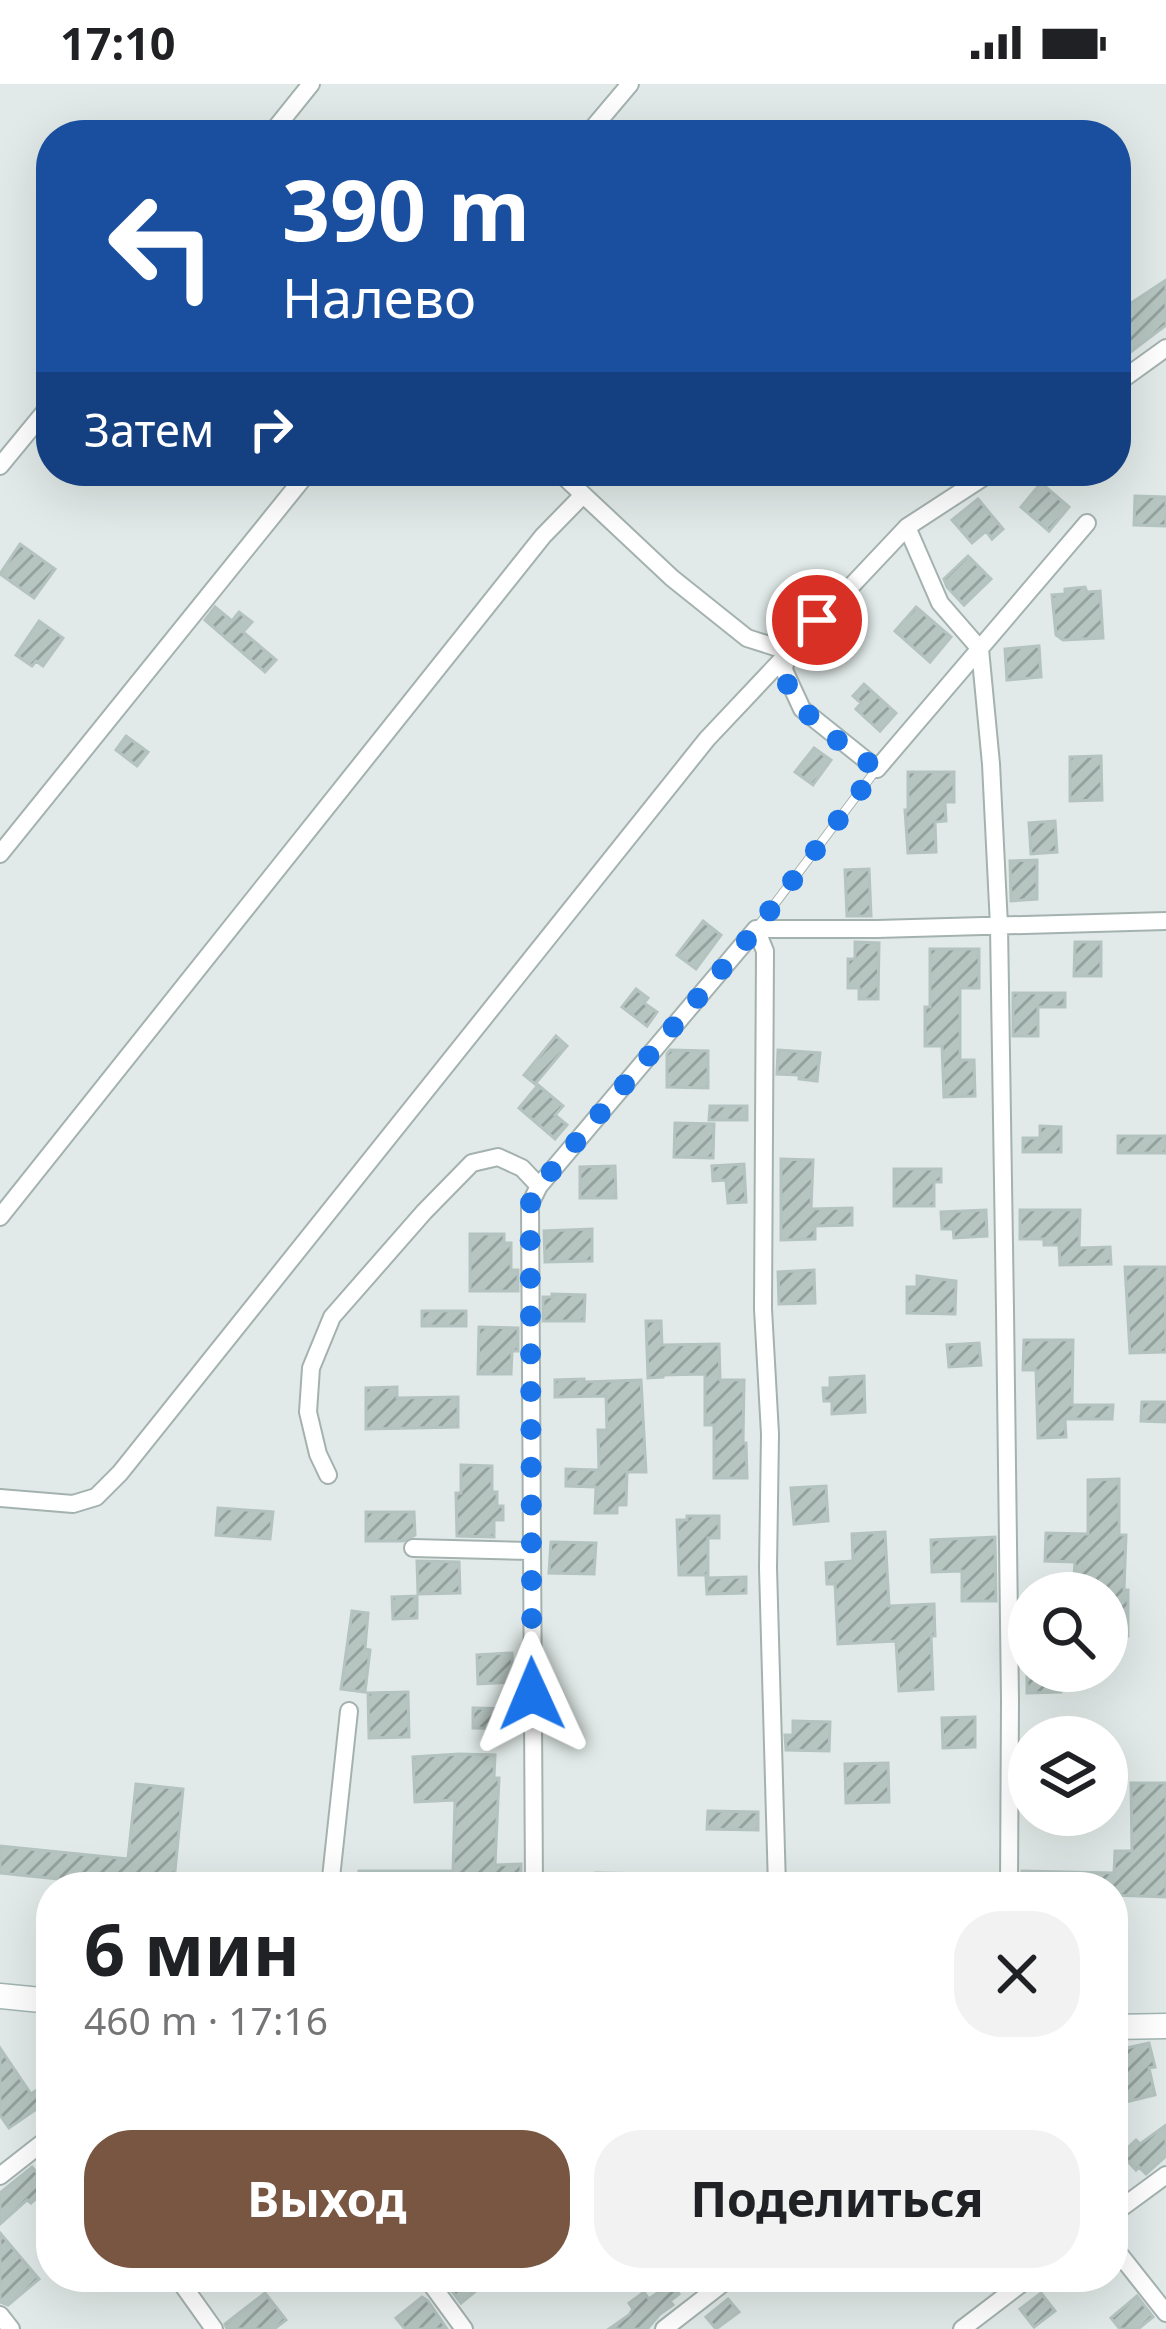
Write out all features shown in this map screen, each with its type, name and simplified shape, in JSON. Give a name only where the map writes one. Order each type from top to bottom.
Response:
[{"type":"street","points":[[282,120],[311,84]]},
{"type":"street","points":[[600,120],[630,84]]},
{"type":"street","points":[[1131,373],[1166,347]]},
{"type":"street","points":[[0,466],[36,422]]},
{"type":"street","points":[[0,854],[296,486]]},
{"type":"street","points":[[574,486],[672,578],[747,638],[788,651]]},
{"type":"street","points":[[0,1498],[73,1504],[96,1497],[121,1472],[707,739],[907,527],[971,486]]},
{"type":"street","points":[[0,1217],[543,536],[584,495]]},
{"type":"street","points":[[788,651],[784,670],[802,709],[877,769],[1087,523]]},
{"type":"street","points":[[907,527],[940,603],[980,650],[992,764],[999,926],[1009,1872]]},
{"type":"street","points":[[534,1872],[529,1220],[539,1186],[756,929],[1166,921]]},
{"type":"street","points":[[756,929],[764,951],[763,1309],[770,1434],[768,1568],[777,1872]]},
{"type":"street","points":[[328,1475],[308,1412],[311,1368],[332,1317],[472,1163],[498,1157],[522,1168],[539,1186]]},
{"type":"street","points":[[413,1548],[530,1551]]},
{"type":"street","points":[[333,1872],[349,1711]]},
{"type":"street","points":[[0,1996],[36,1999]]},
{"type":"street","points":[[1128,2026],[1166,2026]]},
{"type":"street","points":[[0,2176],[36,2148]]},
{"type":"street","points":[[1128,2203],[1166,2175]]},
{"type":"street","points":[[1128,2265],[1166,2313]]},
{"type":"street","points":[[188,2292],[214,2329]]},
{"type":"street","points":[[440,2292],[464,2329]]},
{"type":"street","points":[[664,2329],[712,2292]]},
{"type":"street","points":[[962,2329],[1010,2292]]},
{"type":"street","points":[[0,2315],[11,2329]]},
{"type":"lane","points":[[756,929],[877,769]]},
{"type":"building","points":[[1166,280],[1166,325],[1131,352],[1131,303]]},
{"type":"building","points":[[1038,486],[1044,486],[1069,507],[1049,531],[1021,507]]},
{"type":"building","points":[[1135,496],[1166,497],[1166,526],[1134,525]]},
{"type":"building","points":[[978,499],[1003,529],[992,539],[986,531],[972,543],[952,520]]},
{"type":"building","points":[[20,544],[55,569],[34,598],[0,574]]},
{"type":"building","points":[[968,556],[991,579],[964,605],[944,579]]},
{"type":"building","points":[[1085,587],[1087,592],[1100,591],[1103,638],[1063,640],[1056,635],[1052,595]]},
{"type":"building","points":[[215,607],[232,621],[239,612],[252,622],[243,632],[276,660],[265,672],[205,620]]},
{"type":"building","points":[[916,607],[951,637],[930,662],[895,631]]},
{"type":"building","points":[[39,621],[63,638],[43,666],[36,661],[32,666],[16,655]]},
{"type":"building","points":[[1039,646],[1041,677],[1007,680],[1005,649]]},
{"type":"building","points":[[864,684],[896,713],[880,731],[856,709],[861,703],[853,696]]},
{"type":"building","points":[[126,736],[148,752],[137,766],[116,750]]},
{"type":"building","points":[[814,748],[831,760],[813,785],[795,772]]},
{"type":"building","points":[[1101,756],[1102,800],[1070,801],[1070,757]]},
{"type":"building","points":[[908,772],[954,772],[954,802],[945,802],[946,821],[935,822],[936,852],[908,853]]},
{"type":"building","points":[[1055,821],[1057,852],[1031,854],[1029,823]]},
{"type":"building","points":[[1037,860],[1037,899],[1011,901],[1010,861]]},
{"type":"building","points":[[869,869],[871,916],[847,916],[845,870]]},
{"type":"building","points":[[703,921],[721,935],[696,969],[677,955]]},
{"type":"building","points":[[855,942],[879,943],[878,999],[859,999],[859,988],[848,988],[848,959],[855,959]]},
{"type":"building","points":[[1075,942],[1101,942],[1101,976],[1074,976]]},
{"type":"building","points":[[930,949],[979,949],[979,988],[960,988],[960,1060],[974,1060],[975,1096],[944,1097],[942,1046],[925,1046]]},
{"type":"building","points":[[636,989],[657,1012],[647,1026],[622,1007]]},
{"type":"building","points":[[1013,993],[1065,993],[1065,1007],[1038,1007],[1038,1036],[1013,1036]]},
{"type":"building","points":[[556,1036],[567,1046],[535,1084],[524,1075]]},
{"type":"building","points":[[670,1050],[708,1051],[708,1088],[667,1087]]},
{"type":"building","points":[[778,1050],[820,1053],[817,1081],[777,1074]]},
{"type":"building","points":[[538,1085],[563,1106],[555,1115],[567,1125],[555,1139],[519,1108]]},
{"type":"building","points":[[710,1106],[747,1106],[747,1120],[709,1120]]},
{"type":"building","points":[[675,1123],[714,1124],[713,1158],[674,1157]]},
{"type":"building","points":[[1040,1126],[1061,1127],[1061,1152],[1023,1152],[1023,1138],[1040,1138]]},
{"type":"building","points":[[1118,1136],[1166,1136],[1166,1153],[1118,1153]]},
{"type":"building","points":[[781,1159],[813,1160],[811,1209],[852,1208],[852,1225],[815,1226],[815,1239],[781,1240]]},
{"type":"building","points":[[744,1164],[746,1202],[728,1203],[726,1180],[713,1181],[712,1166]]},
{"type":"building","points":[[615,1166],[616,1198],[580,1198],[580,1167]]},
{"type":"building","points":[[894,1169],[941,1169],[941,1182],[934,1182],[934,1206],[894,1206]]},
{"type":"building","points":[[986,1210],[987,1236],[954,1238],[953,1229],[942,1229],[941,1212]]},
{"type":"building","points":[[1020,1210],[1080,1210],[1079,1248],[1110,1247],[1111,1264],[1060,1265],[1059,1245],[1044,1245],[1044,1239],[1020,1239]]},
{"type":"building","points":[[592,1229],[592,1261],[545,1262],[544,1231]]},
{"type":"building","points":[[470,1234],[504,1234],[504,1243],[511,1243],[511,1270],[518,1270],[518,1291],[470,1291]]},
{"type":"building","points":[[1125,1267],[1165,1267],[1166,1352],[1130,1353]]},
{"type":"building","points":[[814,1270],[815,1303],[779,1304],[778,1272]]},
{"type":"building","points":[[917,1276],[956,1281],[955,1314],[907,1313],[907,1287],[917,1287]]},
{"type":"building","points":[[585,1295],[584,1321],[543,1321],[543,1297]]},
{"type":"building","points":[[422,1311],[466,1311],[466,1326],[422,1326]]},
{"type":"building","points":[[646,1321],[661,1321],[662,1345],[719,1344],[720,1380],[744,1380],[747,1478],[714,1478],[714,1425],[705,1425],[705,1374],[648,1378]]},
{"type":"building","points":[[479,1327],[518,1328],[511,1374],[478,1374]]},
{"type":"building","points":[[1024,1340],[1073,1340],[1072,1405],[1113,1405],[1112,1419],[1065,1419],[1066,1437],[1038,1438],[1036,1370],[1023,1370]]},
{"type":"building","points":[[979,1343],[981,1365],[949,1367],[947,1345]]},
{"type":"building","points":[[864,1376],[865,1412],[832,1414],[832,1401],[824,1401],[823,1388],[830,1388],[830,1378]]},
{"type":"building","points":[[555,1380],[641,1380],[646,1472],[627,1472],[626,1505],[617,1505],[617,1513],[595,1513],[596,1487],[566,1486],[566,1469],[599,1470],[598,1430],[607,1430],[606,1396],[555,1397]]},
{"type":"building","points":[[397,1387],[397,1398],[458,1397],[458,1427],[366,1429],[366,1388]]},
{"type":"building","points":[[1142,1402],[1166,1402],[1166,1422],[1141,1421]]},
{"type":"building","points":[[461,1465],[492,1466],[492,1492],[497,1492],[497,1506],[503,1506],[503,1520],[494,1520],[494,1537],[457,1536]]},
{"type":"building","points":[[1119,1479],[1125,1572],[1074,1572],[1075,1562],[1045,1561],[1046,1533],[1088,1534],[1088,1480]]},
{"type":"building","points":[[826,1486],[828,1521],[794,1524],[791,1488]]},
{"type":"building","points":[[218,1508],[273,1512],[270,1539],[216,1535]]},
{"type":"building","points":[[366,1512],[414,1512],[415,1535],[403,1541],[366,1541]]},
{"type":"building","points":[[687,1516],[719,1516],[719,1538],[708,1538],[708,1575],[679,1575],[677,1520],[687,1520]]},
{"type":"building","points":[[885,1532],[889,1606],[934,1604],[933,1689],[899,1691],[896,1641],[838,1644],[835,1584],[827,1584],[826,1563],[853,1561],[852,1534]]},
{"type":"building","points":[[995,1537],[996,1601],[962,1601],[962,1571],[932,1572],[931,1540]]},
{"type":"building","points":[[551,1542],[596,1543],[594,1574],[549,1573]]},
{"type":"building","points":[[417,1561],[459,1562],[460,1593],[418,1594]]},
{"type":"building","points":[[746,1577],[746,1593],[707,1594],[706,1578]]},
{"type":"building","points":[[417,1596],[417,1618],[393,1619],[392,1597]]},
{"type":"building","points":[[352,1611],[368,1613],[365,1692],[341,1689]]},
{"type":"building","points":[[512,1653],[513,1682],[478,1684],[477,1655]]},
{"type":"building","points":[[408,1692],[409,1737],[369,1738],[368,1693]]},
{"type":"building","points":[[473,1708],[520,1709],[520,1729],[473,1728]]},
{"type":"building","points":[[975,1717],[975,1747],[943,1748],[942,1718]]},
{"type":"building","points":[[793,1721],[830,1722],[829,1751],[786,1750],[785,1735],[793,1735]]},
{"type":"building","points":[[495,1755],[494,1778],[499,1778],[495,1865],[521,1864],[521,1872],[359,1872],[453,1871],[455,1800],[415,1802],[413,1757]]},
{"type":"building","points":[[888,1763],[889,1802],[846,1803],[845,1764]]},
{"type":"building","points":[[1131,1783],[1166,1783],[1166,1897],[1128,1896],[1128,1872],[1114,1872],[1115,1851],[1132,1851]]},
{"type":"building","points":[[136,1784],[183,1789],[175,1872],[36,1872],[36,1877],[0,1873],[0,1846],[128,1859]]},
{"type":"building","points":[[708,1811],[758,1812],[758,1830],[707,1829]]},
{"type":"building","points":[[1149,2043],[1155,2095],[1128,2102],[1128,2048]]},
{"type":"building","points":[[0,2048],[31,2094],[36,2091],[36,2109],[9,2128],[0,2115]]},
{"type":"building","points":[[1166,2125],[1166,2156],[1146,2174],[1128,2161],[1128,2147],[1136,2140],[1140,2144]]},
{"type":"building","points":[[32,2167],[36,2172],[36,2199],[27,2200],[0,2224],[0,2193]]},
{"type":"building","points":[[0,2233],[36,2275],[36,2282],[8,2305],[0,2302]]},
{"type":"building","points":[[452,2292],[475,2292],[461,2303]]},
{"type":"building","points":[[644,2292],[649,2299],[659,2292],[679,2294],[647,2329],[609,2329],[629,2315],[633,2309],[629,2303]]},
{"type":"building","points":[[265,2293],[286,2320],[274,2329],[227,2329],[225,2324]]},
{"type":"building","points":[[1041,2293],[1055,2311],[1034,2327],[1020,2309]]},
{"type":"building","points":[[1137,2296],[1153,2317],[1138,2329],[1120,2329],[1111,2318]]},
{"type":"building","points":[[422,2297],[447,2329],[405,2329],[396,2318]]},
{"type":"building","points":[[728,2299],[739,2312],[716,2329],[706,2317]]},
{"type":"route","points":[[532,1694],[530,1204],[539,1186],[756,929],[877,769],[802,709],[790,688],[784,670],[788,651],[817,620]]}]
